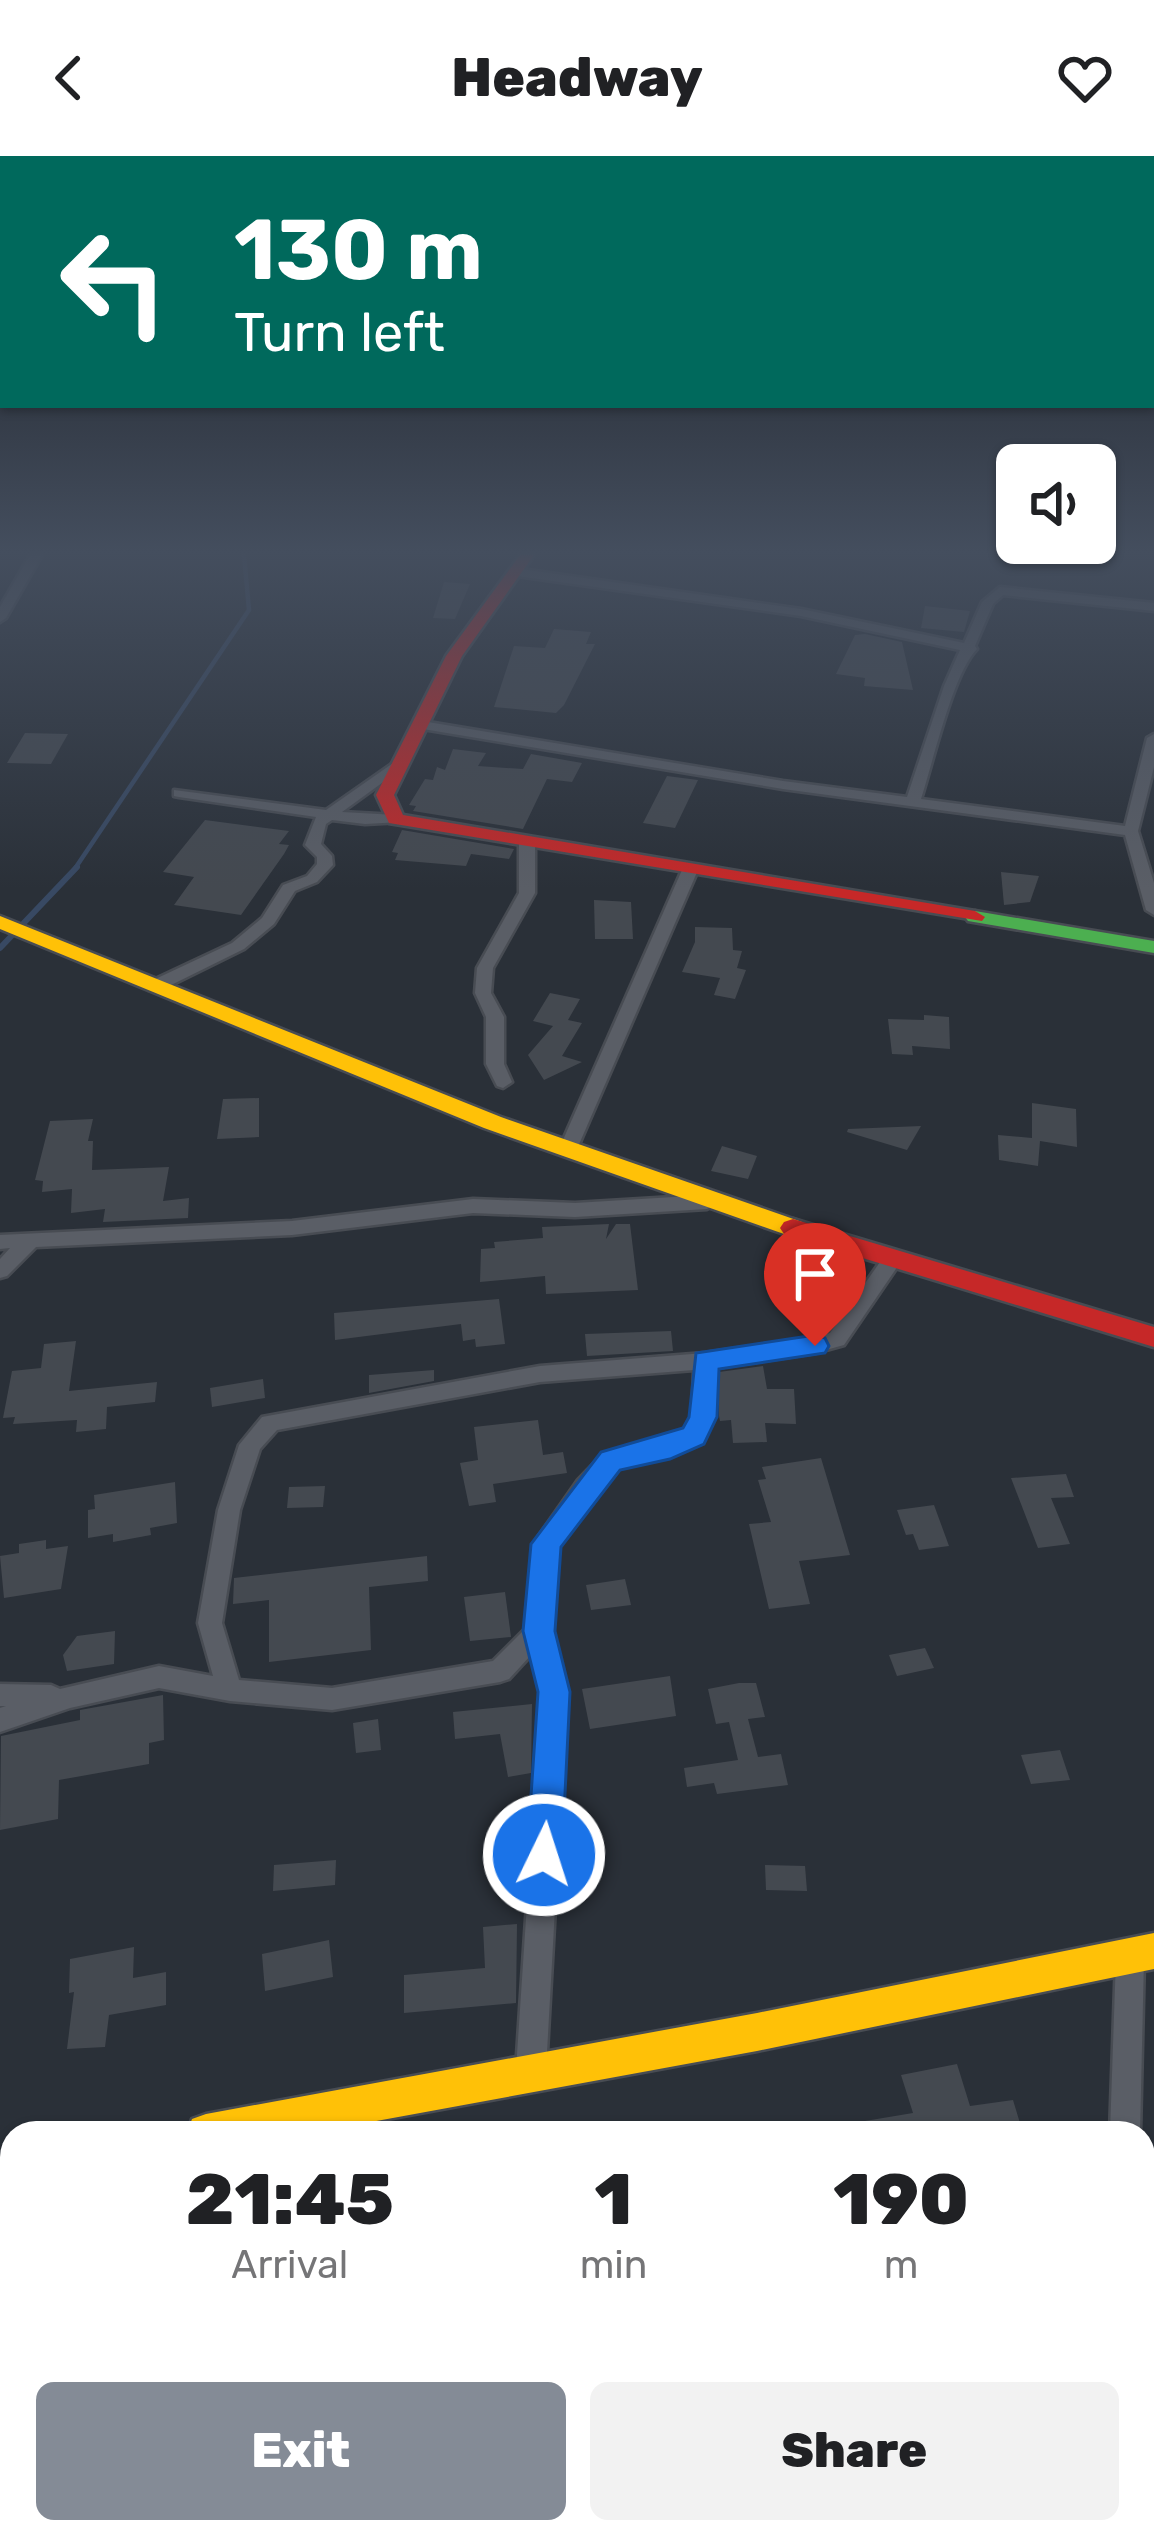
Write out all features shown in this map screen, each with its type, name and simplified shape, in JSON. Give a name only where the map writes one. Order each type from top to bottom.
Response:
[{"type":"street","points":[[396,819],[386,795],[449,666]]},
{"type":"street","points":[[913,802],[961,666]]},
{"type":"street","points":[[422,725],[913,802],[1131,830]]},
{"type":"street","points":[[1154,737],[1131,830],[1154,910]]},
{"type":"street","points":[[155,986],[238,946],[268,921],[289,888],[312,879],[325,865],[314,845],[319,822],[401,764]]},
{"type":"street","points":[[179,793],[332,815],[396,819],[1154,947]]},
{"type":"street","points":[[503,1082],[495,1064],[495,1017],[483,993],[484,968],[526,893],[527,842]]},
{"type":"street","points":[[568,1149],[690,870]]},
{"type":"street","points":[[0,922],[707,1202],[1154,1336]]},
{"type":"street","points":[[0,1242],[292,1228],[473,1206],[575,1210],[707,1202]]},
{"type":"street","points":[[0,1271],[30,1241]]},
{"type":"street","points":[[230,1690],[210,1623],[229,1510],[250,1445],[269,1423],[540,1374],[705,1361],[837,1339],[892,1260]]},
{"type":"street","points":[[531,2070],[554,1692],[539,1631],[546,1544],[611,1460],[670,1448],[694,1436],[703,1417],[705,1361]]},
{"type":"street","points":[[0,1720],[70,1697],[159,1677],[230,1690],[332,1699],[500,1671],[539,1631]]},
{"type":"street","points":[[0,1696],[70,1697]]},
{"type":"street","points":[[268,2121],[757,2032],[1142,1954],[1126,2121]]},
{"type":"building","points":[[507,666],[584,666],[556,713],[494,707]]},
{"type":"building","points":[[840,666],[908,666],[913,690],[864,686],[865,678],[836,674]]},
{"type":"building","points":[[25,733],[68,734],[51,764],[7,763]]},
{"type":"building","points":[[453,749],[486,753],[478,766],[523,769],[531,754],[582,763],[572,782],[547,779],[523,829],[413,811],[416,806],[409,805],[425,779],[433,780],[437,767],[445,770]]},
{"type":"building","points":[[667,776],[698,780],[675,828],[643,823]]},
{"type":"building","points":[[205,820],[289,831],[279,844],[289,845],[284,854],[241,915],[174,905],[194,877],[163,872]]},
{"type":"building","points":[[402,830],[514,849],[509,859],[471,854],[466,866],[395,860],[398,853],[392,852]]},
{"type":"building","points":[[1001,872],[1039,876],[1030,902],[1004,905]]},
{"type":"building","points":[[594,900],[631,902],[633,939],[595,939]]},
{"type":"building","points":[[695,927],[732,928],[733,950],[742,951],[737,968],[746,970],[735,999],[714,995],[720,978],[682,972],[695,942]]},
{"type":"building","points":[[550,993],[580,999],[568,1020],[582,1023],[562,1056],[582,1062],[544,1080],[528,1055],[553,1026],[533,1021]]},
{"type":"building","points":[[924,1015],[949,1017],[950,1049],[912,1046],[913,1055],[892,1054],[888,1019],[924,1020]]},
{"type":"building","points":[[259,1098],[259,1137],[217,1139],[223,1099]]},
{"type":"building","points":[[1032,1103],[1076,1109],[1077,1147],[1040,1141],[1038,1166],[999,1160],[998,1135],[1032,1138]]},
{"type":"building","points":[[93,1119],[88,1141],[93,1141],[92,1170],[169,1167],[163,1201],[189,1198],[188,1218],[103,1222],[105,1209],[71,1213],[72,1189],[42,1192],[43,1181],[35,1180],[50,1121]]},
{"type":"building","points":[[921,1126],[907,1150],[847,1132],[848,1129]]},
{"type":"building","points":[[722,1146],[757,1156],[748,1179],[711,1171]]},
{"type":"building","points":[[609,1224],[606,1239],[616,1224],[630,1224],[638,1290],[546,1294],[545,1276],[480,1282],[481,1249],[495,1248],[494,1242],[543,1238],[542,1227]]},
{"type":"building","points":[[499,1299],[505,1344],[476,1347],[475,1339],[463,1341],[461,1324],[335,1340],[334,1313]]},
{"type":"building","points":[[671,1331],[673,1351],[587,1356],[585,1334]]},
{"type":"building","points":[[76,1341],[69,1391],[157,1382],[155,1402],[107,1407],[106,1429],[76,1432],[77,1420],[13,1424],[15,1417],[3,1418],[12,1371],[41,1368],[44,1344]]},
{"type":"building","points":[[763,1366],[767,1389],[794,1389],[796,1424],[765,1423],[767,1442],[733,1443],[731,1420],[720,1421],[719,1416],[719,1372]]},
{"type":"building","points":[[434,1370],[434,1381],[369,1393],[369,1375]]},
{"type":"building","points":[[263,1379],[265,1398],[212,1407],[210,1388]]},
{"type":"building","points":[[538,1420],[543,1455],[563,1452],[567,1473],[493,1484],[496,1502],[469,1506],[460,1463],[478,1460],[474,1427]]},
{"type":"building","points":[[821,1458],[850,1555],[799,1561],[810,1604],[769,1609],[749,1524],[771,1522],[758,1480],[766,1479],[762,1467]]},
{"type":"building","points":[[1066,1474],[1074,1497],[1051,1498],[1070,1544],[1038,1548],[1011,1478]]},
{"type":"building","points":[[175,1482],[177,1523],[150,1528],[151,1535],[113,1542],[113,1534],[88,1538],[88,1510],[95,1509],[94,1495]]},
{"type":"building","points":[[325,1486],[323,1507],[287,1508],[289,1487]]},
{"type":"building","points":[[934,1505],[949,1546],[919,1550],[913,1534],[906,1535],[897,1510]]},
{"type":"building","points":[[46,1540],[46,1549],[68,1546],[61,1589],[4,1598],[0,1556],[19,1553],[19,1544]]},
{"type":"building","points":[[427,1556],[428,1581],[369,1587],[371,1650],[269,1662],[269,1600],[233,1604],[234,1578]]},
{"type":"building","points":[[625,1579],[631,1605],[591,1610],[586,1585]]},
{"type":"building","points":[[505,1592],[511,1637],[470,1641],[464,1597]]},
{"type":"building","points":[[115,1631],[114,1664],[67,1671],[63,1655],[77,1636]]},
{"type":"building","points":[[925,1648],[934,1668],[897,1676],[889,1655]]},
{"type":"building","points":[[670,1676],[676,1716],[590,1729],[582,1689]]},
{"type":"building","points":[[756,1683],[765,1717],[748,1719],[758,1757],[781,1754],[788,1785],[717,1794],[714,1783],[687,1787],[684,1768],[738,1760],[729,1722],[716,1724],[708,1689]]},
{"type":"building","points":[[163,1695],[164,1740],[149,1743],[149,1764],[59,1780],[58,1819],[0,1830],[1,1736],[80,1720],[80,1710]]},
{"type":"building","points":[[532,1704],[531,1773],[508,1777],[500,1734],[455,1739],[453,1712]]},
{"type":"building","points":[[378,1719],[381,1750],[356,1753],[353,1723]]},
{"type":"building","points":[[1060,1750],[1070,1780],[1031,1784],[1021,1755]]},
{"type":"building","points":[[336,1860],[335,1885],[273,1891],[274,1865]]},
{"type":"building","points":[[765,1865],[805,1866],[807,1891],[766,1890]]},
{"type":"building","points":[[517,1924],[516,2003],[404,2013],[404,1975],[485,1968],[483,1927]]},
{"type":"building","points":[[329,1940],[333,1977],[265,1991],[262,1954]]},
{"type":"building","points":[[134,1947],[133,1978],[166,1972],[166,2005],[109,2015],[105,2047],[67,2049],[74,1992],[69,1993],[70,1959]]},
{"type":"building","points":[[957,2064],[970,2106],[1013,2100],[1019,2121],[865,2121],[913,2113],[901,2075]]},
{"type":"waterway","points":[[74,870],[211,666]]},
{"type":"waterway","points":[[0,948],[77,867]]},
{"type":"traffic: fast","points":[[975,917],[1154,947]]},
{"type":"traffic: slow","points":[[0,922],[492,1123],[793,1228]]},
{"type":"traffic: slow","points":[[271,2121],[757,2032],[1154,1951]]},
{"type":"traffic: jam","points":[[449,666],[385,795],[396,819],[975,917]]},
{"type":"traffic: jam","points":[[793,1228],[1154,1337]]},
{"type":"route","points":[[544,1855],[554,1692],[539,1631],[546,1544],[611,1460],[670,1448],[694,1436],[703,1417],[705,1361],[815,1346]]}]
